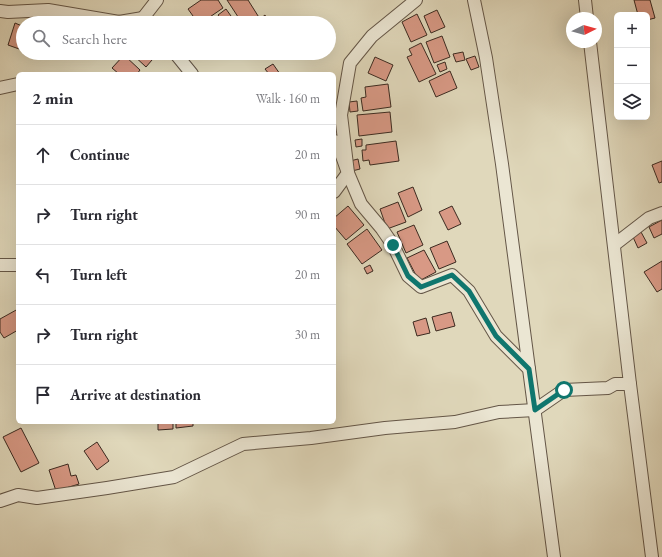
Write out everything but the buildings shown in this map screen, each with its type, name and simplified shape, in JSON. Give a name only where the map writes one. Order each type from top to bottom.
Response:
[{"type":"street","points":[[148,16],[157,0]]},
{"type":"street","points":[[336,189],[348,172],[341,115],[350,63],[372,36],[416,0]]},
{"type":"street","points":[[474,0],[486,58],[501,156],[554,557]]},
{"type":"street","points":[[585,0],[586,12]]},
{"type":"street","points":[[0,11],[48,10],[84,16]]},
{"type":"street","points":[[591,48],[652,557]]},
{"type":"street","points":[[181,60],[190,72]]},
{"type":"street","points":[[0,88],[16,84]]},
{"type":"street","points":[[336,142],[361,204],[393,245],[408,276],[421,287],[452,275],[469,291],[496,336],[529,369]]},
{"type":"street","points":[[614,245],[649,218],[662,213]]},
{"type":"street","points":[[0,265],[16,265]]},
{"type":"street","points":[[0,500],[18,495],[37,498],[174,477],[243,444],[310,438],[385,428],[455,422],[499,412],[535,410],[564,390],[608,388],[615,384],[630,384]]},
{"type":"route","points":[[393,245],[408,276],[421,287],[452,275],[469,291],[496,336],[529,369],[535,410],[564,390]]}]
